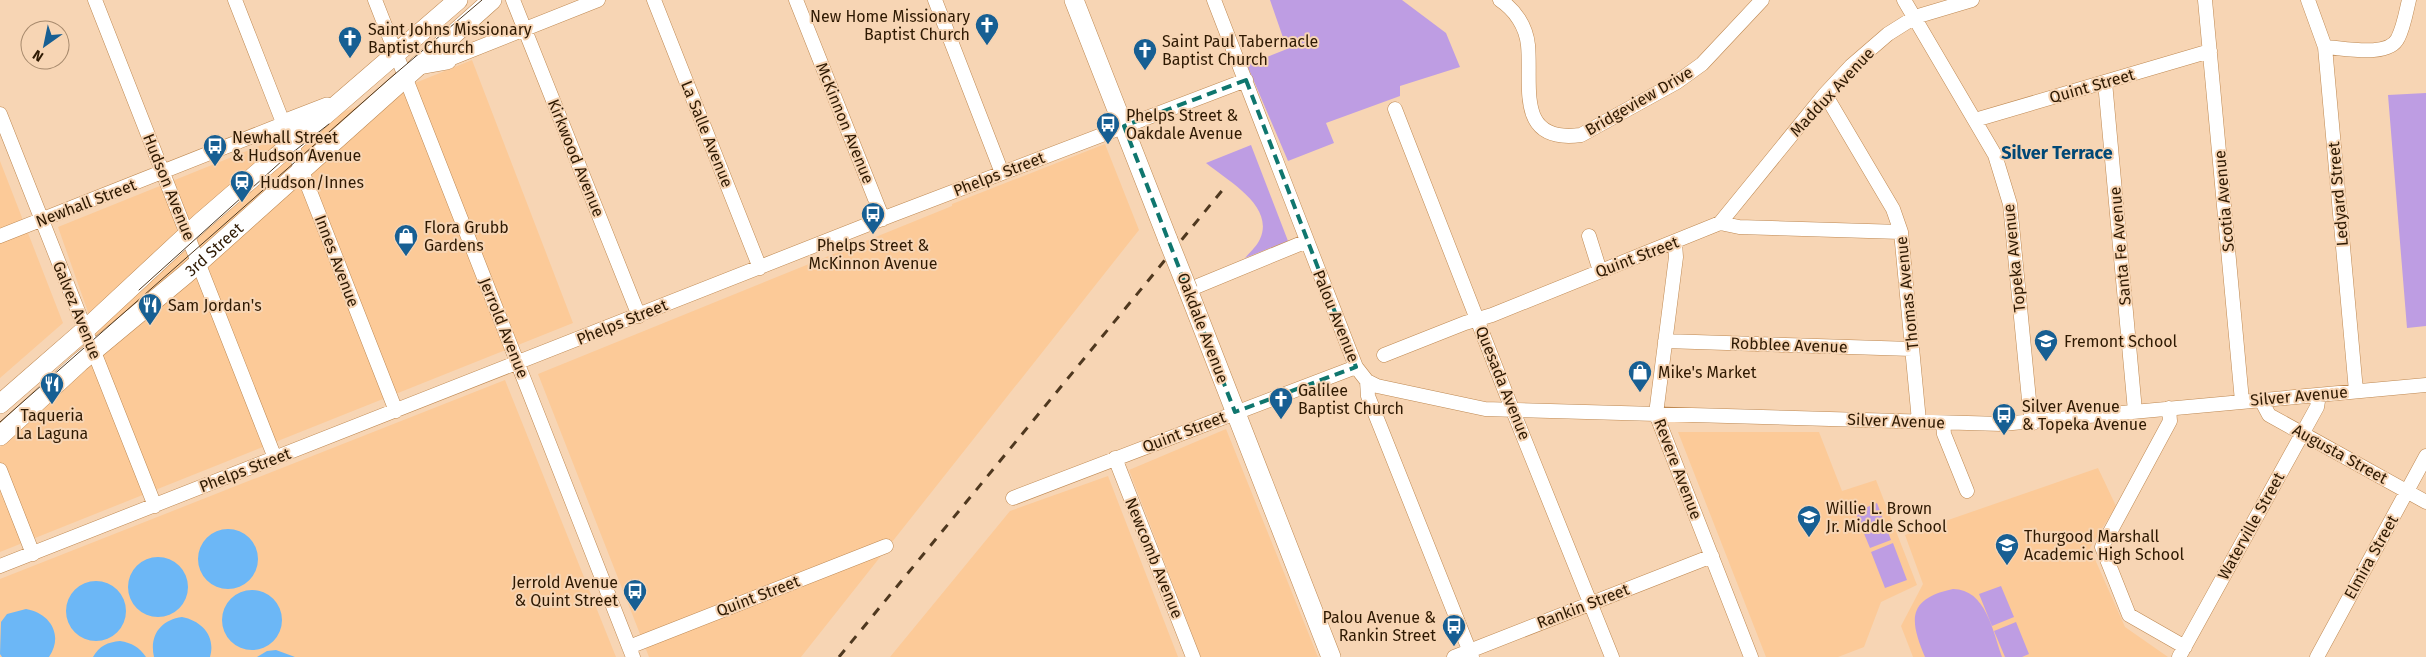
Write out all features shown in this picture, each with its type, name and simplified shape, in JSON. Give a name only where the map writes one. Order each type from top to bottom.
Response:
[{"type":"main road","name":"3rd Street","points":[[0,404],[85,330],[187,235],[458,0]]},
{"type":"main road","name":"3rd Street","points":[[0,436],[492,0]]},
{"type":"main road","name":"Oakdale Avenue","points":[[1074,0],[1331,657]]},
{"type":"main road","points":[[419,65],[446,60]]},
{"type":"main road","points":[[283,124],[342,101]]},
{"type":"street","name":"Hudson Avenue","points":[[95,0],[276,458]]},
{"type":"street","name":"Innes Avenue","points":[[234,0],[396,411]]},
{"type":"street","name":"Jerrold Avenue","points":[[375,0],[631,652]]},
{"type":"street","name":"Kirkwood Avenue","points":[[513,0],[639,316]]},
{"type":"street","points":[[446,60],[598,0]]},
{"type":"street","name":"La Salle Avenue","points":[[654,0],[760,268]]},
{"type":"street","name":"McKinnon Avenue","points":[[796,0],[883,219]]},
{"type":"street","points":[[935,0],[1002,173]]},
{"type":"street","name":"Palou Avenue","points":[[1214,0],[1356,367],[1368,381],[1368,396],[1471,654]]},
{"type":"street","name":"Bridgeview Drive","points":[[1500,0],[1509,6],[1520,21],[1528,43],[1529,108],[1536,121],[1544,129],[1557,136],[1581,135],[1677,82],[1702,64],[1762,0]]},
{"type":"street","name":"Topeka Avenue","points":[[1904,0],[1995,155],[2010,204],[2030,410],[2033,422]]},
{"type":"street","name":"Maddux Avenue","points":[[1720,223],[1825,94],[1851,66],[1888,34],[1915,17],[1972,0]]},
{"type":"street","name":"Scotia Avenue","points":[[2205,0],[2242,402]]},
{"type":"street","name":"Ledyard Street","points":[[2308,0],[2325,47],[2356,391]]},
{"type":"street","points":[[2325,47],[2377,50],[2388,48],[2398,40],[2409,0]]},
{"type":"street","name":"Quint Street","points":[[1975,120],[2210,51]]},
{"type":"street","name":"Phelps Street","points":[[0,566],[883,219],[1246,80]]},
{"type":"street","name":"Santa Fe Avenue","points":[[2105,82],[2135,411]]},
{"type":"street","name":"Thomas Avenue","points":[[1825,94],[1893,209],[1902,232],[1918,421]]},
{"type":"street","name":"Quesada Avenue","points":[[1395,109],[1512,410],[1612,657]]},
{"type":"street","name":"Galvez Avenue","points":[[0,114],[154,506]]},
{"type":"street","name":"Newhall Street","points":[[0,236],[283,124]]},
{"type":"street","points":[[1720,223],[1739,227],[1902,232]]},
{"type":"street","name":"Quint Street","points":[[1384,355],[1675,243],[1720,223]]},
{"type":"street","points":[[1588,236],[1600,272]]},
{"type":"street","points":[[1188,290],[1307,241]]},
{"type":"street","name":"Revere Avenue","points":[[1675,243],[1676,258],[1656,414],[1751,657]]},
{"type":"street","name":"Robblee Avenue","points":[[1665,341],[1912,349]]},
{"type":"street","name":"Quint Street","points":[[1013,498],[1356,367]]},
{"type":"street","name":"Silver Avenue","points":[[1368,381],[1384,388],[1484,409],[1943,423],[2033,422],[2426,384]]},
{"type":"street","name":"Waterville Street","points":[[2182,652],[2317,407],[2319,395]]},
{"type":"street","name":"Augusta Street","points":[[2261,400],[2269,415],[2426,502]]},
{"type":"street","points":[[2169,408],[2170,421],[2102,547],[2129,615],[2182,652]]},
{"type":"street","points":[[1943,423],[1944,434],[1967,492]]},
{"type":"street","name":"Elmira Street","points":[[2317,657],[2426,456]]},
{"type":"street","name":"Newcomb Avenue","points":[[1115,458],[1193,657]]},
{"type":"street","points":[[0,470],[33,554]]},
{"type":"street","name":"Quint Street","points":[[631,652],[886,546]]},
{"type":"street","name":"Rankin Street","points":[[1454,657],[1471,654],[1591,603],[1712,556]]},
{"type":"highlighted area","points":[[1246,80],[1356,367],[1235,412],[1124,126]]},
{"type":"shaded area","points":[[1270,0],[1402,0],[1446,33],[1460,67],[1400,86],[1400,96],[1326,123],[1334,143],[1288,161],[1247,65],[1287,49]]},
{"type":"shaded area","points":[[472,60],[573,323],[0,552],[0,447],[101,349],[58,227]]},
{"type":"shaded area","points":[[2426,93],[2426,326],[2407,328],[2388,95]]},
{"type":"shaded area","points":[[1105,144],[1139,230],[801,657],[649,657],[538,374],[952,206],[952,204]]},
{"type":"shaded area","points":[[1251,145],[1288,241],[1245,258],[1260,239],[1263,227],[1261,216],[1247,195],[1206,163]]},
{"type":"shaded area","points":[[0,161],[63,323],[0,378]]},
{"type":"shaded area","points":[[505,380],[616,657],[0,657],[0,579]]},
{"type":"shaded area","points":[[1226,429],[1318,657],[1201,657],[1129,470]]},
{"type":"shaded area","name":"Willie L. Brown Jr. Middle School","points":[[1678,432],[1819,432],[1842,491],[1876,480],[1917,585],[1881,602],[1864,647],[1838,657],[1766,657]]},
{"type":"shaded area","name":"Thurgood Marshall Academic High School","points":[[2098,468],[2116,506],[2090,548],[2125,627],[2168,657],[1913,657],[1901,626],[1923,584],[1905,535]]},
{"type":"shaded area","points":[[1108,476],[1178,657],[890,657],[1010,511]]},
{"type":"shaded area","points":[[1877,503],[1891,540],[1870,548],[1855,512]]},
{"type":"shaded area","points":[[1893,543],[1907,580],[1885,588],[1871,552]]},
{"type":"shaded area","points":[[2001,586],[2014,617],[1992,626],[1979,594]]},
{"type":"shaded area","points":[[1953,589],[1964,591],[1981,604],[1991,624],[2002,657],[1925,657],[1916,633],[1916,613],[1920,605],[1927,599],[1938,593]]},
{"type":"shaded area","points":[[2016,622],[2029,654],[2022,657],[2005,657],[1994,631]]},
{"type":"water","points":[[228,529],[245,534],[253,542],[258,559],[253,576],[245,584],[228,589],[211,584],[203,576],[198,559],[203,542],[211,534]]},
{"type":"water","points":[[158,557],[175,562],[183,570],[188,587],[183,604],[175,612],[158,617],[141,612],[133,604],[128,587],[133,570],[141,562]]},
{"type":"water","points":[[96,581],[113,586],[121,594],[126,611],[121,628],[113,636],[96,641],[79,636],[71,628],[66,611],[71,594],[79,586]]},
{"type":"water","points":[[252,590],[269,595],[277,603],[282,620],[277,637],[269,645],[252,650],[235,645],[227,637],[222,620],[227,603],[235,595]]},
{"type":"water","points":[[26,609],[42,615],[52,626],[55,633],[55,641],[49,657],[2,657],[0,654],[1,622],[7,614]]},
{"type":"water","points":[[182,617],[196,622],[206,631],[211,642],[210,657],[154,657],[153,642],[158,630],[168,621]]},
{"type":"water","points":[[120,641],[135,646],[146,657],[93,657],[104,645]]},
{"type":"water","points":[[276,650],[295,657],[257,657],[267,651]]},
{"type":"tram line","points":[[0,422],[388,80],[482,0]]},
{"type":"tram line","points":[[139,290],[283,160],[329,124]]},
{"type":"railway","points":[[839,657],[1225,187]]},
{"type":"place","name":"New Home Missionary Baptist Church","points":[[987,46]]},
{"type":"place","name":"Saint Johns Missionary Baptist Church","points":[[350,59]]},
{"type":"place","name":"Saint Paul Tabernacle Baptist Church","points":[[1145,71]]},
{"type":"place","name":"Phelps Street & Oakdale Avenue","points":[[1108,145]]},
{"type":"place","name":"Newhall Street & Hudson Avenue","points":[[215,167]]},
{"type":"place","name":"Hudson/Innes","points":[[242,203]]},
{"type":"place","name":"Phelps Street & McKinnon Avenue","points":[[873,235]]},
{"type":"place","name":"Flora Grubb Gardens","points":[[406,257]]},
{"type":"place","name":"Sam Jordan's","points":[[150,326]]},
{"type":"place","name":"Fremont School","points":[[2046,362]]},
{"type":"place","name":"Mike's Market","points":[[1640,393]]},
{"type":"place","name":"Taqueria La Laguna","points":[[52,405]]},
{"type":"place","name":"Galilee Baptist Church","points":[[1281,420]]},
{"type":"place","name":"Silver Avenue & Topeka Avenue","points":[[2004,436]]},
{"type":"place","name":"Willie L. Brown Jr. Middle School","points":[[1809,538]]},
{"type":"place","name":"Thurgood Marshall Academic High School","points":[[2007,566]]},
{"type":"place","name":"Jerrold Avenue & Quint Street","points":[[635,612]]},
{"type":"place","name":"Palou Avenue & Rankin Street","points":[[1454,647]]},
{"type":"district","name":"Silver Terrace","points":[[2057,153]]}]
